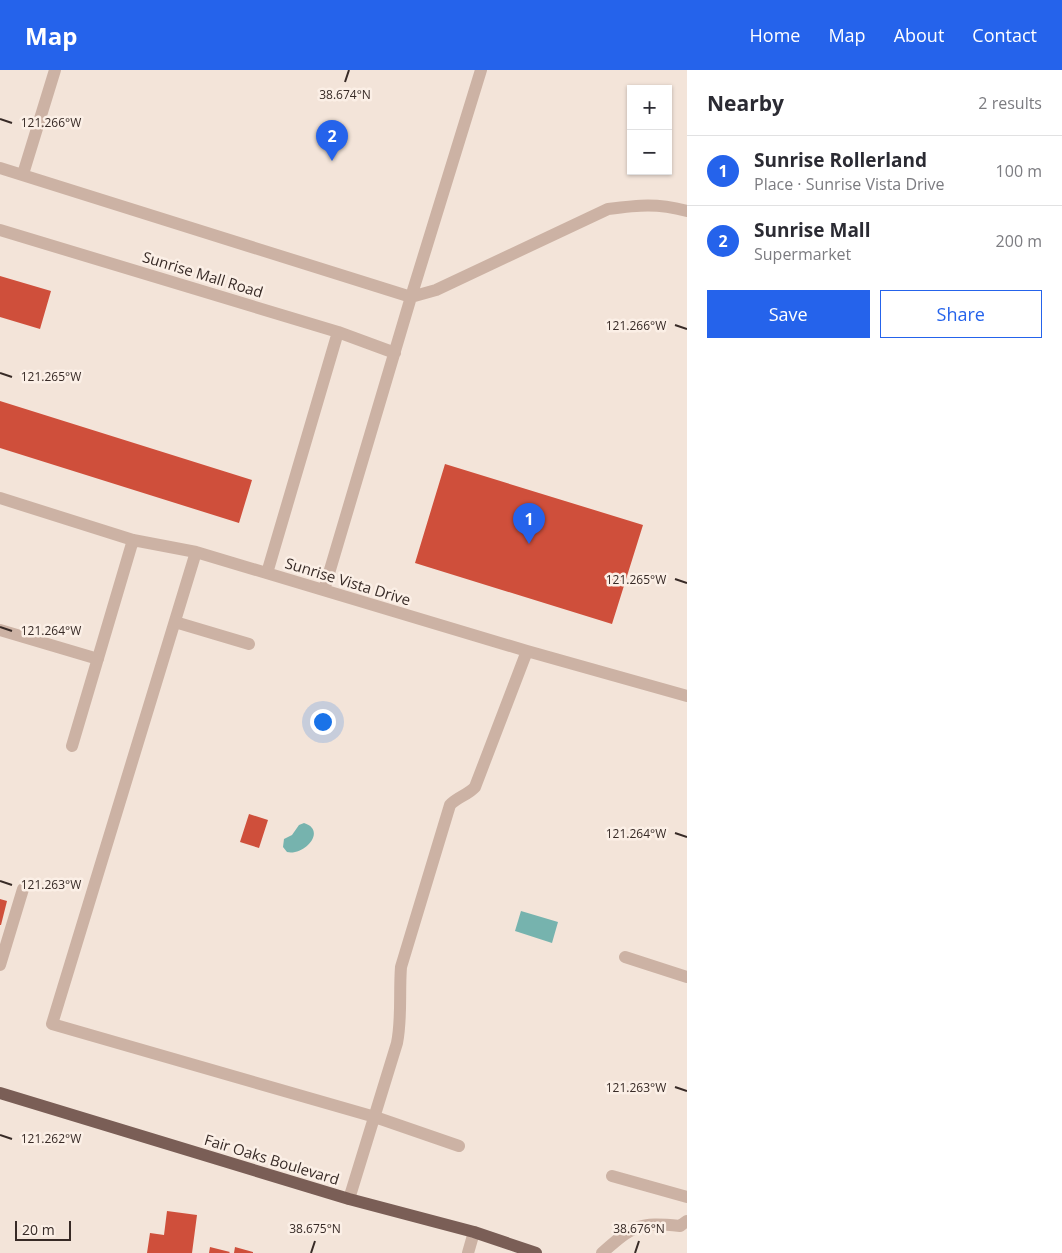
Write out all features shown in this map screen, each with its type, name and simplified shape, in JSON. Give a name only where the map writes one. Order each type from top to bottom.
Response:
[{"type":"main road","name":"Fair Oaks Boulevard","points":[[0,1093],[349,1199],[474,1232],[536,1253]]},
{"type":"street","points":[[23,174],[55,70]]},
{"type":"street","points":[[324,590],[481,70]]},
{"type":"street","points":[[0,168],[411,297],[436,290],[608,209],[637,205],[667,206],[687,211]]},
{"type":"street","name":"Sunrise Mall Road","points":[[0,230],[338,332],[395,353]]},
{"type":"street","points":[[267,574],[338,332]]},
{"type":"street","name":"Sunrise Vista Drive","points":[[0,498],[134,540],[196,552],[527,651],[687,696]]},
{"type":"street","points":[[72,746],[134,540]]},
{"type":"street","points":[[196,552],[52,1024],[375,1117],[460,1146]]},
{"type":"street","points":[[175,622],[249,644]]},
{"type":"street","points":[[0,630],[98,659]]},
{"type":"street","points":[[349,1199],[397,1043],[400,1026],[399,985],[401,967],[450,805],[475,787],[527,651]]},
{"type":"street","points":[[0,966],[23,889]]},
{"type":"street","points":[[625,957],[687,977]]},
{"type":"street","points":[[612,1176],[687,1197]]},
{"type":"street","points":[[602,1253],[634,1227],[648,1224],[680,1226],[687,1221]]},
{"type":"street","points":[[468,1253],[474,1232]]},
{"type":"water","points":[[304,823],[311,826],[314,831],[311,842],[300,850],[287,852],[283,847],[284,839],[292,835],[299,825]]},
{"type":"water","points":[[521,911],[558,922],[552,943],[515,931]]},
{"type":"building","points":[[0,276],[51,291],[40,329],[0,317]]},
{"type":"building","points":[[0,401],[252,480],[239,523],[0,448]]},
{"type":"building","points":[[445,464],[643,525],[612,624],[415,563]]},
{"type":"building","points":[[249,814],[268,820],[259,848],[240,842]]},
{"type":"building","points":[[0,899],[7,901],[1,925],[0,925]]},
{"type":"building","points":[[167,1211],[197,1215],[192,1253],[147,1253],[150,1233],[164,1235]]},
{"type":"building","points":[[210,1247],[230,1252],[209,1253]]},
{"type":"building","points":[[235,1247],[253,1252],[253,1253],[234,1253]]},
{"type":"place","name":"Sunrise Mall","points":[[332,161]]},
{"type":"place","name":"Sunrise Rollerland","points":[[529,544]]}]
